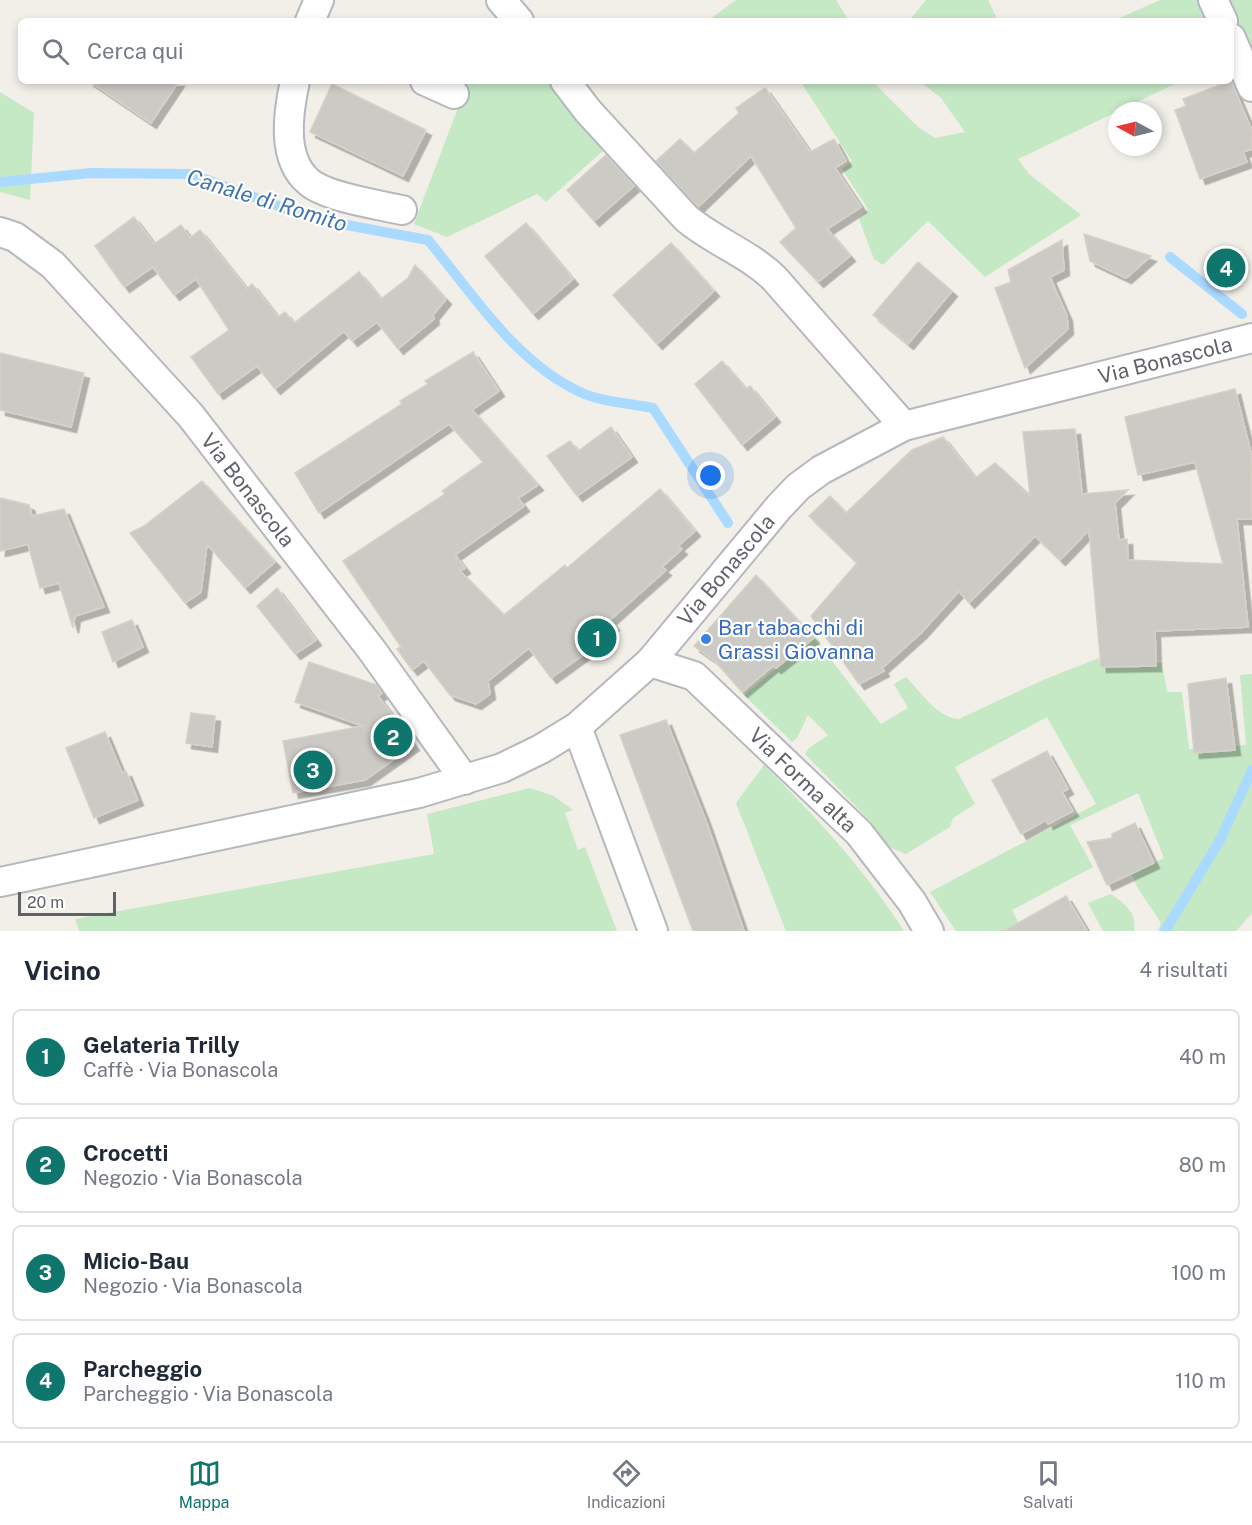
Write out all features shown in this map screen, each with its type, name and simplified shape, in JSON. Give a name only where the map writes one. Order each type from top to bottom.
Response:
[{"type":"street","points":[[311,18],[320,0]]},
{"type":"street","points":[[501,0],[516,18]]},
{"type":"street","points":[[1213,0],[1222,18]]},
{"type":"street","points":[[1234,45],[1252,87]]},
{"type":"street","points":[[294,84],[288,111],[292,160],[309,183],[348,199],[402,210]]},
{"type":"street","points":[[432,84],[454,94]]},
{"type":"street","points":[[567,84],[588,111],[686,218],[700,229],[762,266],[774,278],[904,426]]},
{"type":"street","name":"Via Bonascola","points":[[0,232],[15,237],[53,265],[191,416],[371,649],[465,780]]},
{"type":"street","name":"Via Bonascola","points":[[0,882],[420,793],[502,768],[541,749],[577,727],[650,662],[798,487],[821,470],[904,426],[1252,338]]},
{"type":"street","name":"Via Forma alta","points":[[650,662],[694,676],[859,833],[912,902],[929,931]]},
{"type":"street","points":[[577,727],[653,931]]},
{"type":"green space","points":[[736,0],[836,0],[847,18],[711,18]]},
{"type":"green space","points":[[926,0],[988,0],[997,18],[911,18]]},
{"type":"green space","points":[[1160,0],[1197,0],[1206,18],[1120,18]]},
{"type":"green space","points":[[1223,0],[1252,0],[1252,63],[1234,24],[1234,18],[1231,18]]},
{"type":"green space","points":[[467,84],[555,84],[607,147],[546,202],[537,194],[447,237],[414,224]]},
{"type":"green space","points":[[802,84],[875,84],[918,127],[935,138],[965,132],[941,98],[923,84],[1175,84],[1137,102],[1108,102],[1108,116],[1018,159],[1029,174],[1081,215],[985,277],[928,221],[883,265],[874,259],[859,219],[868,209],[842,169],[852,161]]},
{"type":"green space","points":[[0,92],[34,113],[30,200],[0,192]]},
{"type":"green space","points":[[814,638],[881,724],[908,708],[894,684],[906,677],[937,709],[951,718],[959,719],[1043,680],[1099,658],[1100,664],[1162,663],[1167,692],[1182,692],[1189,749],[1246,745],[1240,675],[1252,674],[1252,913],[1236,931],[1158,931],[1161,923],[1140,892],[1132,874],[1164,858],[1138,793],[1070,825],[1093,867],[1012,910],[1023,931],[956,931],[930,892],[1096,804],[1047,717],[955,767],[975,804],[953,818],[950,827],[906,854],[889,847],[871,822],[805,754],[809,748],[828,735],[808,715],[797,738],[792,742],[744,695]]},
{"type":"green space","points":[[764,765],[838,844],[873,886],[904,931],[786,931],[736,803]]},
{"type":"green space","points":[[530,788],[552,795],[573,810],[565,813],[578,850],[585,847],[617,931],[79,931],[75,919],[434,854],[427,814]]},
{"type":"green space","points":[[1111,894],[1132,914],[1134,931],[1103,931],[1088,903]]},
{"type":"building","points":[[93,84],[177,84],[151,123]]},
{"type":"building","points":[[332,84],[426,130],[403,176],[310,132]]},
{"type":"building","points":[[1223,84],[1232,84],[1252,131],[1252,149],[1243,152],[1247,162],[1200,179],[1175,110],[1186,106],[1183,99]]},
{"type":"building","points":[[765,88],[810,152],[834,139],[846,161],[835,168],[861,207],[827,229],[850,256],[818,282],[780,242],[796,228],[751,156],[698,207],[656,161],[680,139],[694,153],[739,113],[736,108]]},
{"type":"building","points":[[606,155],[634,186],[594,221],[567,190]]},
{"type":"building","points":[[134,217],[154,244],[181,225],[190,238],[200,230],[247,289],[252,284],[278,317],[285,312],[294,323],[359,272],[381,299],[408,278],[415,265],[446,299],[433,315],[434,319],[398,349],[377,322],[352,341],[344,331],[275,389],[257,366],[218,394],[191,357],[229,330],[196,279],[174,295],[153,267],[124,287],[95,246]]},
{"type":"building","points":[[526,223],[573,279],[533,314],[485,256]]},
{"type":"building","points":[[1084,234],[1151,256],[1126,278],[1090,261]]},
{"type":"building","points":[[1062,240],[1064,270],[1050,277],[1067,316],[1068,329],[1025,368],[995,288],[1011,282],[1008,270]]},
{"type":"building","points":[[671,243],[714,291],[657,344],[613,295]]},
{"type":"building","points":[[918,262],[952,291],[908,344],[873,315]]},
{"type":"building","points":[[473,352],[499,391],[472,410],[538,485],[518,498],[524,506],[455,555],[465,568],[460,571],[504,615],[565,565],[567,568],[660,489],[695,531],[678,546],[682,549],[662,567],[666,570],[610,620],[614,625],[588,645],[591,649],[551,678],[529,648],[488,681],[490,694],[476,704],[450,695],[424,661],[412,670],[397,649],[401,647],[343,561],[445,494],[442,491],[483,462],[449,424],[319,513],[295,473],[402,404],[400,401],[428,384],[425,381]]},
{"type":"building","points":[[0,353],[84,373],[71,427],[0,410]]},
{"type":"building","points":[[722,361],[746,389],[750,386],[775,417],[742,445],[695,384]]},
{"type":"building","points":[[1235,389],[1251,453],[1252,519],[1237,519],[1248,627],[1155,631],[1156,666],[1101,667],[1089,530],[1060,560],[1035,536],[969,603],[959,591],[921,633],[882,668],[884,671],[859,684],[811,616],[857,563],[809,516],[830,496],[846,513],[912,450],[943,437],[975,478],[995,463],[1030,495],[1023,432],[1075,429],[1082,494],[1128,490],[1115,503],[1119,540],[1127,539],[1128,560],[1223,564],[1195,462],[1138,475],[1125,417]]},
{"type":"building","points":[[611,427],[632,457],[577,496],[547,456],[570,441],[578,451]]},
{"type":"building","points":[[202,481],[275,562],[245,588],[207,544],[201,592],[185,603],[130,533],[144,526]]},
{"type":"building","points":[[0,498],[29,505],[32,516],[64,509],[104,607],[75,616],[73,628],[59,583],[40,588],[28,544],[0,551]]},
{"type":"building","points":[[756,575],[814,638],[776,668],[773,666],[742,692],[715,661],[694,646]]},
{"type":"building","points":[[277,588],[316,640],[295,654],[257,606]]},
{"type":"building","points":[[132,620],[143,647],[113,662],[102,632]]},
{"type":"building","points":[[309,662],[377,685],[382,693],[378,696],[414,745],[365,780],[293,793],[283,741],[363,726],[295,702]]},
{"type":"building","points":[[1226,678],[1235,750],[1194,753],[1188,684]]},
{"type":"building","points":[[191,713],[215,716],[212,747],[186,743]]},
{"type":"building","points":[[666,720],[706,821],[744,931],[693,931],[620,735]]},
{"type":"building","points":[[105,732],[122,773],[126,771],[138,800],[94,818],[66,748]]},
{"type":"building","points":[[1047,751],[1068,789],[1062,792],[1073,811],[1048,824],[1046,820],[1021,834],[992,780]]},
{"type":"building","points":[[1135,823],[1154,863],[1107,885],[1087,842],[1112,838],[1112,834]]},
{"type":"building","points":[[1066,896],[1087,931],[1004,931]]},
{"type":"waterway","name":"Canale di Romito","points":[[0,182],[91,173],[191,174],[314,219],[428,240],[496,325],[535,363],[580,392],[606,400],[653,408],[728,523]]},
{"type":"waterway","points":[[1170,257],[1242,314]]},
{"type":"waterway","points":[[1165,931],[1220,840],[1252,770]]},
{"type":"place","name":"Parcheggio","points":[[1226,268]]},
{"type":"place","name":"Gelateria Trilly","points":[[597,638]]},
{"type":"place","name":"Bar tabacchi di Grassi Giovanna","points":[[706,639]]},
{"type":"place","name":"Crocetti","points":[[393,737]]},
{"type":"place","name":"Micio-Bau","points":[[313,770]]}]
